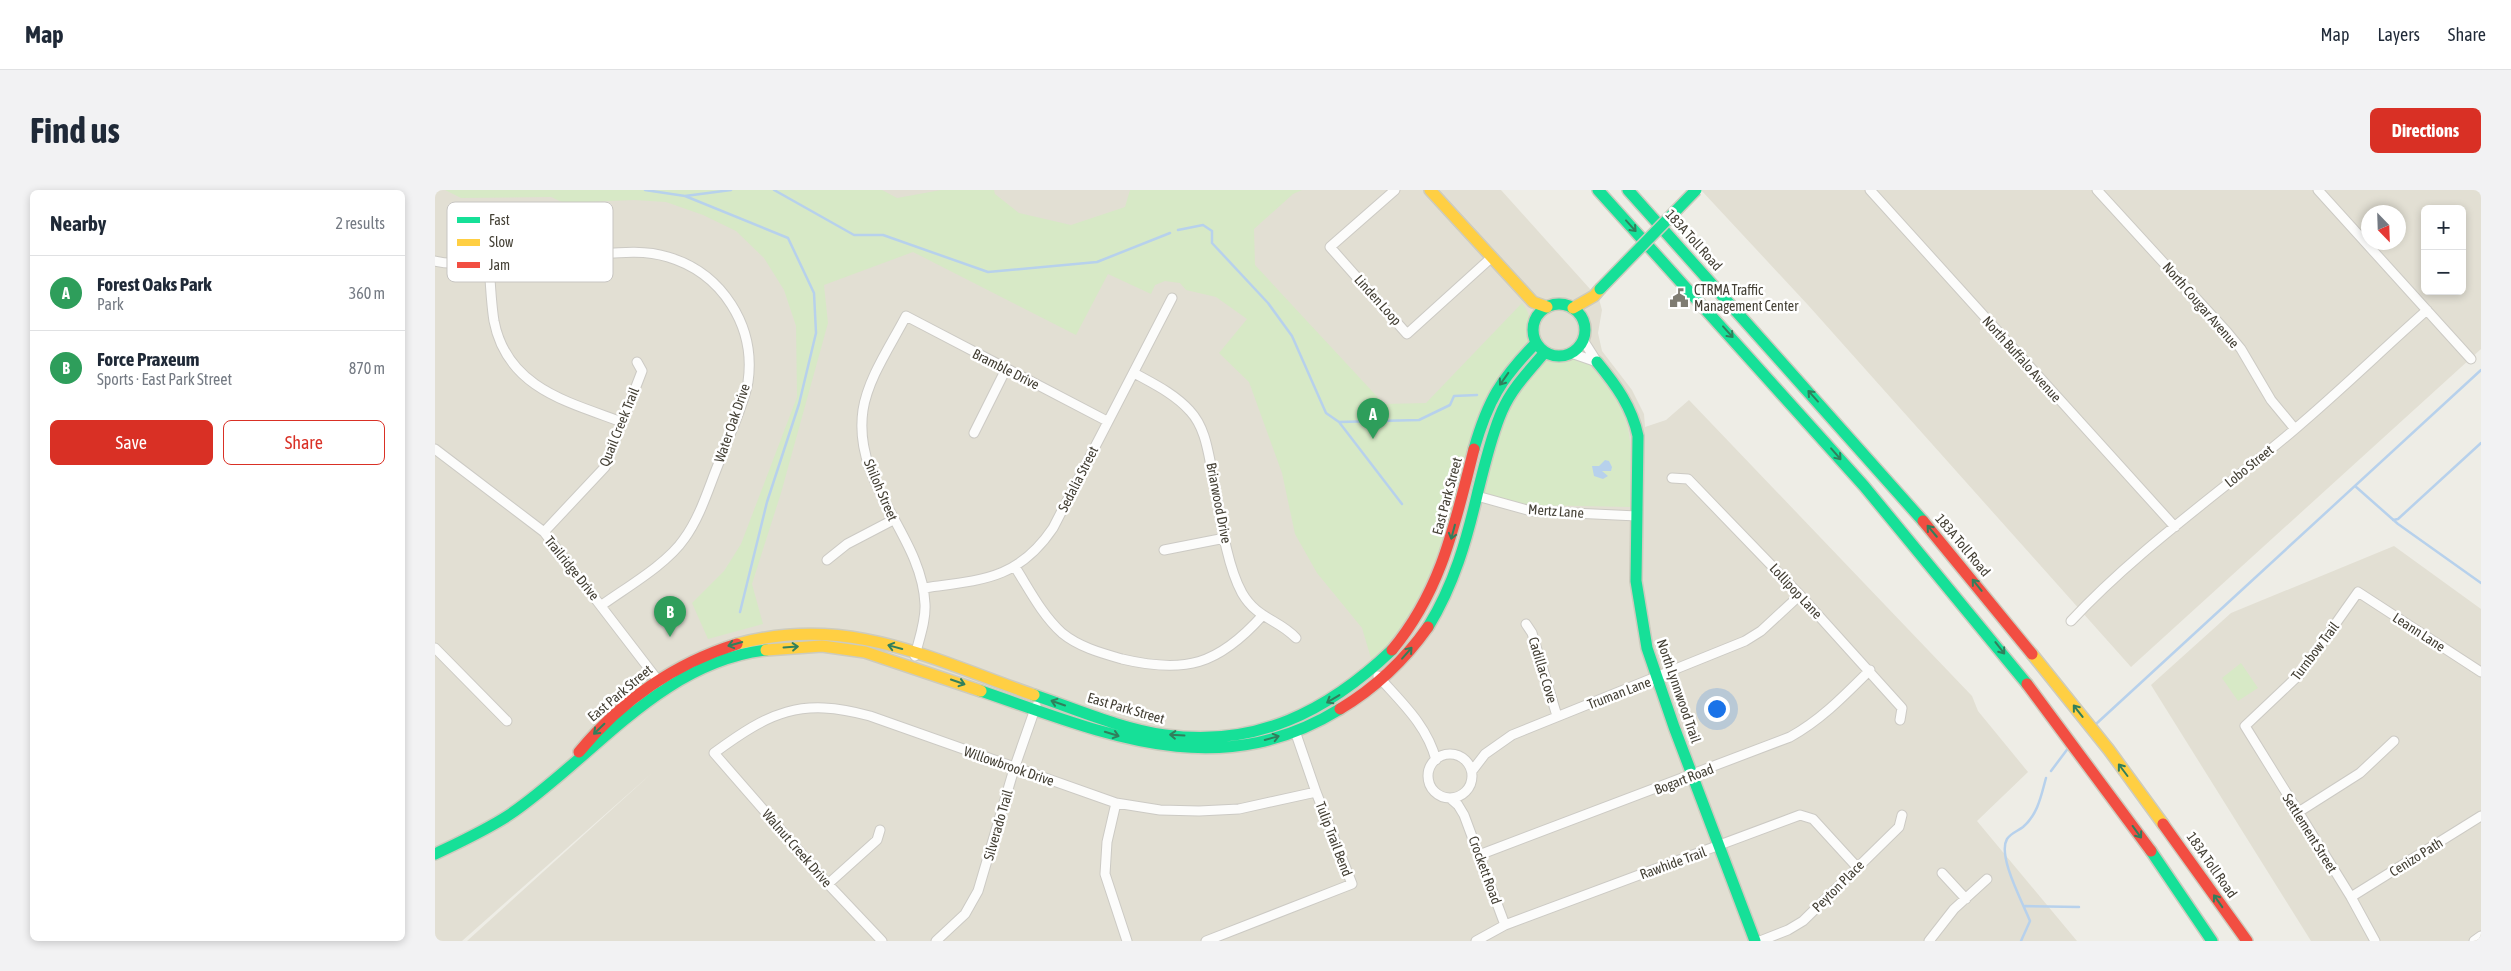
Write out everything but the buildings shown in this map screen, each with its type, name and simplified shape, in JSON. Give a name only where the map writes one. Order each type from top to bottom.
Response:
[{"type":"main road","points":[[1430,190],[1533,302],[1547,307],[1560,305],[1573,308],[1583,320],[1585,333],[1583,340],[1571,353],[1558,356],[1545,352],[1537,343],[1533,330],[1537,317],[1547,307]]},
{"type":"main road","points":[[1598,190],[1783,393],[1947,583],[2089,764],[2184,897],[2212,941]]},
{"type":"main road","name":"183A Toll Road","points":[[1628,190],[1889,481],[1963,569],[2109,750],[2247,941]]},
{"type":"main road","points":[[1573,308],[1597,292],[1696,190]]},
{"type":"main road","points":[[1583,320],[1597,292]]},
{"type":"main road","points":[[1533,302],[1537,317]]},
{"type":"main road","name":"East Park Street","points":[[568,766],[591,737],[657,679],[691,661],[725,647],[768,636],[828,634],[856,637],[916,652],[1040,697],[1135,728],[1167,735],[1201,737],[1236,734],[1272,726],[1305,715],[1336,698],[1372,671],[1399,645],[1420,616],[1446,559],[1471,466],[1494,394],[1511,370],[1537,343]]},
{"type":"main road","name":"East Park Street","points":[[435,854],[477,834],[510,814],[665,689],[703,668],[727,658],[756,651],[790,647],[822,646],[849,648],[912,666],[1035,709],[1139,742],[1193,749],[1235,746],[1295,730],[1337,712],[1381,680],[1407,654],[1444,599],[1457,569],[1495,427],[1506,402],[1545,352]]},
{"type":"main road","name":"North Lynnwood Trail","points":[[1597,362],[1615,383],[1635,420],[1638,436],[1636,581],[1647,648],[1656,678],[1755,941]]},
{"type":"street","name":"Linden Loop","points":[[1395,190],[1330,247],[1407,334],[1491,258]]},
{"type":"street","name":"North Buffalo Avenue","points":[[1869,190],[2175,526]]},
{"type":"street","name":"North Cougar Avenue","points":[[2097,190],[2227,332],[2241,349],[2271,400],[2295,429]]},
{"type":"street","points":[[2318,190],[2471,359]]},
{"type":"street","name":"Water Oak Drive","points":[[602,605],[667,556],[684,540],[699,512],[747,383],[750,355],[744,328],[731,302],[713,280],[691,265],[667,256],[638,252],[613,253]]},
{"type":"street","points":[[491,282],[495,322],[506,352],[523,374],[547,393],[623,422]]},
{"type":"street","name":"Sedalia Street","points":[[923,588],[979,581],[1015,567],[1033,554],[1053,528],[1172,298]]},
{"type":"street","name":"Lobo Street","points":[[2071,621],[2087,603],[2175,526],[2295,429],[2427,310]]},
{"type":"street","name":"Bramble Drive","points":[[905,316],[1107,421]]},
{"type":"street","name":"Shiloh Street","points":[[905,316],[873,380],[863,410],[862,442],[870,471],[919,573],[923,588],[924,621],[912,666]]},
{"type":"street","name":"North Lynnwood Trail","points":[[1583,340],[1597,362]]},
{"type":"street","points":[[1571,353],[1597,362]]},
{"type":"street","name":"Quail Creek Trail","points":[[544,532],[605,467],[641,371],[637,362]]},
{"type":"street","points":[[975,433],[1006,370]]},
{"type":"street","name":"Briarwood Drive","points":[[1134,373],[1177,398],[1197,421],[1208,450],[1225,538],[1241,591],[1262,616],[1289,630],[1296,638]]},
{"type":"street","name":"Trailridge Drive","points":[[435,449],[544,532],[665,689]]},
{"type":"street","name":"Lollipop Lane","points":[[1672,478],[1688,479],[1800,595],[1870,670],[1902,708],[1900,720]]},
{"type":"street","name":"Mertz Lane","points":[[1477,496],[1531,511],[1637,516]]},
{"type":"street","points":[[827,560],[847,544],[893,520]]},
{"type":"street","points":[[1164,550],[1225,538]]},
{"type":"street","points":[[1015,567],[1044,612],[1063,633],[1103,654],[1145,664],[1174,666],[1202,661],[1233,644],[1262,616]]},
{"type":"street","name":"Leann Lane","points":[[2358,592],[2481,672]]},
{"type":"street","name":"Turnbow Trail","points":[[2245,726],[2300,674],[2358,592]]},
{"type":"street","name":"Truman Lane","points":[[1472,771],[1485,754],[1512,735],[1745,641],[1761,631],[1800,595]]},
{"type":"street","name":"Cadillac Cove","points":[[1526,624],[1532,633],[1557,716]]},
{"type":"street","points":[[435,648],[507,722]]},
{"type":"street","name":"Bogart Road","points":[[1479,855],[1693,776],[1790,737],[1809,727],[1870,670]]},
{"type":"street","points":[[1372,671],[1416,719],[1432,743],[1447,755]]},
{"type":"street","name":"Silverado Trail","points":[[936,941],[965,914],[978,891],[1014,768],[1040,697]]},
{"type":"street","name":"Willowbrook Drive","points":[[714,753],[749,728],[779,714],[807,708],[840,708],[870,716],[1116,803],[1160,810],[1199,811],[1239,808],[1316,792]]},
{"type":"street","name":"Settlement Street","points":[[2245,726],[2297,813],[2351,897],[2375,941]]},
{"type":"street","name":"Tulip Trail Bend","points":[[1206,941],[1352,884],[1316,792],[1295,730]]},
{"type":"street","points":[[2297,813],[2359,773],[2394,741]]},
{"type":"street","points":[[1432,743],[1436,760]]},
{"type":"street","name":"Walnut Creek Drive","points":[[714,753],[828,884],[882,941]]},
{"type":"street","points":[[1453,754],[1465,760],[1472,771],[1468,790],[1457,797],[1450,798],[1436,793],[1429,780],[1429,773],[1436,760],[1447,755],[1453,754]]},
{"type":"street","name":"Truman Lane","points":[[1465,760],[1485,754]]},
{"type":"street","name":"Crockett Road","points":[[1468,790],[1464,802],[1465,815],[1505,924]]},
{"type":"street","name":"Crockett Road","points":[[1450,798],[1465,815]]},
{"type":"street","points":[[1116,803],[1107,842],[1105,874],[1127,941]]},
{"type":"street","name":"Rawhide Trail","points":[[1476,941],[1505,924],[1800,815],[1813,820],[1856,866]]},
{"type":"street","name":"Peyton Place","points":[[1760,941],[1788,930],[1803,921],[1856,866],[1899,827],[1902,815]]},
{"type":"street","name":"Cenizo Path","points":[[2351,897],[2481,816]]},
{"type":"street","points":[[828,884],[877,840],[880,830]]},
{"type":"street","points":[[1942,873],[1966,898]]},
{"type":"street","points":[[1929,941],[1966,898],[1987,879]]},
{"type":"street","points":[[2474,941],[2481,936]]},
{"type":"shaded area","points":[[435,190],[1501,190],[1599,299],[1602,310],[1598,333],[1602,351],[1632,390],[1644,414],[1645,427],[1666,420],[1689,400],[1972,696],[1978,711],[2028,772],[1977,821],[2077,941],[467,941],[652,773],[462,941],[435,941]]},
{"type":"shaded area","points":[[1701,190],[2481,190],[2481,349],[2131,667],[1808,305]]},
{"type":"shaded area","points":[[2394,546],[2481,609],[2481,941],[2311,941],[2151,685],[2231,613]]},
{"type":"green space","points":[[445,190],[882,190],[897,198],[941,190],[994,190],[995,194],[1019,213],[1071,225],[1125,207],[1130,190],[1302,190],[1293,194],[1254,229],[1255,265],[1384,404],[1426,403],[1522,303],[1528,312],[1531,322],[1530,344],[1499,382],[1444,558],[1422,605],[1373,665],[1362,628],[1317,573],[1295,534],[1282,473],[1249,382],[1219,353],[1247,319],[1216,297],[1186,290],[1180,283],[1165,281],[1155,285],[1151,294],[1108,274],[1076,335],[913,252],[824,285],[828,323],[781,493],[752,584],[763,624],[708,639],[692,603],[724,571],[741,544],[797,397],[796,326],[784,290],[764,258],[736,231],[703,215],[666,202],[634,200],[562,202],[551,197],[461,198]]},
{"type":"green space","points":[[1575,358],[1583,359],[1589,364],[1610,391],[1623,413],[1630,438],[1630,507],[1529,505],[1485,494],[1483,488],[1494,445],[1518,391],[1546,360],[1559,361]]},
{"type":"green space","points":[[2241,663],[2258,688],[2238,701],[2222,678]]},
{"type":"water","points":[[1605,460],[1609,461],[1612,467],[1611,471],[1602,471],[1608,476],[1603,479],[1594,476],[1592,466],[1599,466]]},
{"type":"waterway","points":[[645,190],[685,196],[731,190]]},
{"type":"waterway","points":[[774,190],[854,235],[883,235],[988,272],[1097,262],[1170,233]]},
{"type":"waterway","points":[[685,196],[788,238],[814,293],[816,333],[799,404],[767,502],[740,612]]},
{"type":"waterway","points":[[1178,230],[1203,225],[1212,231],[1212,243],[1268,303],[1292,336],[1326,413],[1339,422],[1402,504]]},
{"type":"waterway","points":[[2096,724],[2481,370]]},
{"type":"waterway","points":[[1339,422],[1419,420],[1450,405],[1454,396],[1477,395]]},
{"type":"waterway","points":[[2393,520],[2398,519],[2481,443]]},
{"type":"waterway","points":[[2355,486],[2398,524],[2481,583]]},
{"type":"waterway","points":[[2051,771],[2069,747]]},
{"type":"waterway","points":[[2021,941],[2030,921],[2008,868],[2005,847],[2007,839],[2023,827],[2032,816],[2046,778]]},
{"type":"waterway","points":[[2025,906],[2079,907]]},
{"type":"traffic: fast","points":[[1598,190],[1864,486],[2027,684]]},
{"type":"traffic: fast","points":[[1628,190],[1923,521]]},
{"type":"traffic: fast","points":[[1600,289],[1696,190]]},
{"type":"traffic: fast","points":[[1559,304],[1569,306],[1577,312],[1583,320],[1585,330],[1583,340],[1577,348],[1569,354],[1559,356],[1549,354],[1541,348],[1535,340],[1533,330],[1535,320],[1541,312],[1549,306],[1559,304]]},
{"type":"traffic: fast","points":[[1474,449],[1479,432],[1497,391],[1536,343]]},
{"type":"traffic: fast","points":[[1428,627],[1445,595],[1459,561],[1489,450],[1502,411],[1516,387],[1545,352]]},
{"type":"traffic: fast","points":[[1597,362],[1611,379],[1632,415],[1638,436],[1636,581],[1647,648],[1674,727],[1755,941]]},
{"type":"traffic: fast","points":[[435,854],[482,831],[509,815],[540,792],[629,716],[660,693],[693,673],[728,658],[766,650]]},
{"type":"traffic: fast","points":[[1034,695],[1115,723],[1148,732],[1198,738],[1230,736],[1260,730],[1289,720],[1316,707],[1368,672],[1392,650]]},
{"type":"traffic: fast","points":[[981,691],[1116,735],[1160,744],[1204,748],[1249,744],[1294,732],[1340,709]]},
{"type":"traffic: fast","points":[[2151,851],[2212,941]]},
{"type":"traffic: slow","points":[[1430,190],[1533,302],[1547,307]]},
{"type":"traffic: slow","points":[[1573,308],[1594,296],[1600,289]]},
{"type":"traffic: slow","points":[[737,644],[778,636],[816,634],[853,637],[924,655],[1034,695]]},
{"type":"traffic: slow","points":[[766,650],[822,646],[865,652],[981,691]]},
{"type":"traffic: slow","points":[[2032,654],[2109,750],[2163,824]]},
{"type":"traffic: jam","points":[[1392,650],[1409,627],[1435,580],[1453,529],[1474,449]]},
{"type":"traffic: jam","points":[[1923,521],[2032,654]]},
{"type":"traffic: jam","points":[[1340,709],[1388,673],[1428,627]]},
{"type":"traffic: jam","points":[[579,752],[612,716],[650,686],[691,662],[737,644]]},
{"type":"traffic: jam","points":[[2027,684],[2151,851]]},
{"type":"traffic: jam","points":[[2163,824],[2247,941]]},
{"type":"place","name":"CTRMA Traffic Management Center","points":[[1679,298]]},
{"type":"place","name":"Forest Oaks Park","points":[[1373,439]]},
{"type":"place","name":"Force Praxeum","points":[[670,637]]}]
